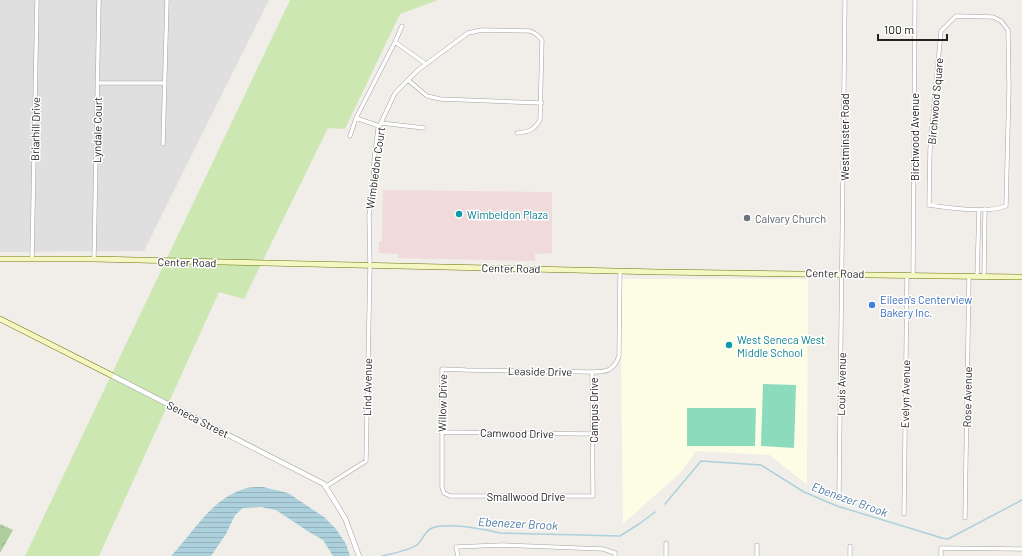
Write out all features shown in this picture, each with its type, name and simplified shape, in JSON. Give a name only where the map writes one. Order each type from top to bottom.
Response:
[{"type":"main road","name":"Center Road","points":[[0,259],[94,259],[620,271],[907,274],[1022,277]]},
{"type":"main road","name":"Seneca Street","points":[[0,319],[110,374]]},
{"type":"street","name":"Briarhill Drive","points":[[32,259],[37,0]]},
{"type":"street","name":"Lyndale Court","points":[[94,259],[99,0]]},
{"type":"street","points":[[163,144],[167,0]]},
{"type":"street","name":"Birchwood Avenue","points":[[913,275],[915,1]]},
{"type":"street","name":"Westminster Road","points":[[843,274],[845,2]]},
{"type":"street","name":"Birchwood Square","points":[[956,16],[993,17],[1001,21],[1008,30],[1009,87],[1006,206],[999,209],[979,209],[928,205],[930,149],[941,31],[956,16]]},
{"type":"street","points":[[350,136],[356,118],[402,26]]},
{"type":"street","name":"Wimbledon Court","points":[[370,266],[369,215],[373,193],[374,160],[380,125],[395,93],[408,80],[426,64],[468,33],[482,30],[530,31],[542,40],[542,103],[540,120],[536,127],[529,132],[517,133]]},
{"type":"street","points":[[395,42],[426,64]]},
{"type":"street","points":[[408,80],[427,96],[440,99],[542,103]]},
{"type":"street","points":[[98,83],[165,83]]},
{"type":"street","points":[[356,118],[380,125],[424,128]]},
{"type":"street","points":[[977,276],[979,209]]},
{"type":"street","points":[[984,276],[985,209]]},
{"type":"street","name":"Lind Avenue","points":[[325,487],[366,461],[370,266]]},
{"type":"street","name":"Campus Drive","points":[[593,470],[592,372],[602,372],[611,368],[615,365],[619,356],[620,271]]},
{"type":"street","name":"Louis Avenue","points":[[839,495],[843,274]]},
{"type":"street","name":"Evelyn Avenue","points":[[904,514],[907,274]]},
{"type":"street","name":"Rose Avenue","points":[[965,518],[969,276]]},
{"type":"street","name":"Willow Drive","points":[[442,482],[442,369],[488,370]]},
{"type":"street","name":"Leaside Drive","points":[[488,370],[592,372]]},
{"type":"street","name":"Seneca Street","points":[[110,374],[324,484],[345,518],[359,556]]},
{"type":"street","name":"Camwood Drive","points":[[441,432],[593,434]]},
{"type":"street","name":"Smallwood Drive","points":[[442,482],[442,490],[450,496],[593,496],[593,470]]},
{"type":"street","points":[[666,543],[666,556]]},
{"type":"street","points":[[458,556],[456,547],[502,545],[603,549],[615,553],[615,556]]},
{"type":"street","points":[[757,545],[757,556]]},
{"type":"street","points":[[850,546],[850,556]]},
{"type":"street","points":[[940,556],[941,548],[1022,549]]},
{"type":"shaded area","points":[[0,0],[269,0],[144,251],[0,252]]},
{"type":"shaded area","points":[[383,190],[552,192],[552,253],[535,254],[535,261],[398,258],[398,254],[379,253],[379,241],[382,241]]},
{"type":"shaded area","points":[[620,279],[808,279],[807,485],[770,455],[696,451],[681,472],[623,524]]},
{"type":"green space","points":[[290,0],[438,0],[400,14],[345,129],[328,128],[244,299],[219,292],[99,556],[25,556]]},
{"type":"green space","points":[[763,384],[796,385],[794,448],[761,446]]},
{"type":"green space","points":[[687,408],[756,408],[755,446],[687,446]]},
{"type":"green space","points":[[0,524],[13,530],[0,553]]},
{"type":"water","points":[[251,487],[263,487],[288,493],[324,517],[336,529],[346,544],[350,556],[333,556],[323,540],[276,510],[261,507],[243,508],[235,515],[226,534],[211,556],[171,556],[212,508],[232,494],[244,489]]},
{"type":"waterway","name":"Ebenezer Brook","points":[[665,504],[701,461],[761,465],[804,492],[837,506],[948,539],[1022,500]]},
{"type":"waterway","name":"Ebenezer Brook","points":[[382,556],[401,552],[415,546],[430,529],[439,526],[466,527],[500,533],[620,536],[655,512]]},
{"type":"place","name":"Wimbeldon Plaza","points":[[459,214]]},
{"type":"place","name":"Calvary Church","points":[[747,218]]},
{"type":"place","name":"Eileen's Centerview Bakery Inc.","points":[[872,305]]},
{"type":"place","name":"West Seneca West Middle School","points":[[729,345]]}]
